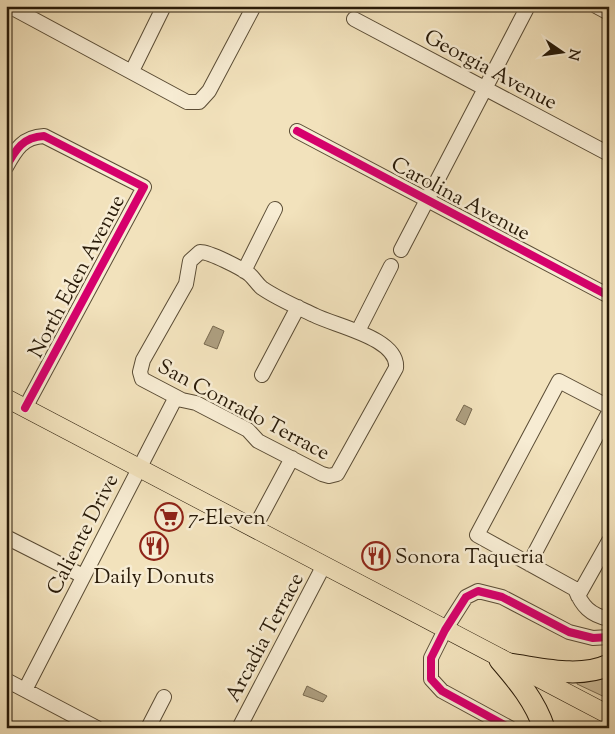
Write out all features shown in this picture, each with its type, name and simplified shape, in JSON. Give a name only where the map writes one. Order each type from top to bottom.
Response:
[{"type":"highway","points":[[504,662],[573,672],[591,671],[609,665]]},
{"type":"highway","points":[[504,662],[540,714],[544,728]]},
{"type":"main road","points":[[6,398],[504,662],[609,715]]},
{"type":"street","points":[[9,6],[187,102],[199,102],[209,91],[254,6]]},
{"type":"street","points":[[132,71],[164,6]]},
{"type":"street","points":[[401,250],[528,6]]},
{"type":"street","points":[[596,6],[609,13]]},
{"type":"street","name":"Georgia Avenue","points":[[354,19],[609,154]]},
{"type":"street","name":"Carolina Avenue","points":[[297,131],[609,296]]},
{"type":"street","name":"North Eden Avenue","points":[[6,167],[20,145],[33,137],[52,138],[144,187],[25,408]]},
{"type":"street","points":[[244,271],[275,209]]},
{"type":"street","name":"San Conrado Terrace","points":[[205,252],[244,271],[263,288],[328,322],[358,331],[390,349],[395,354],[396,368],[337,474],[329,476],[292,458],[258,441],[248,430],[196,403],[176,397],[142,378],[140,366],[186,284],[190,261],[195,255],[205,252]]},
{"type":"street","points":[[358,331],[391,266]]},
{"type":"street","name":"San Conrado Terrace","points":[[262,375],[298,307]]},
{"type":"street","points":[[609,406],[559,380],[477,535],[575,589],[583,606],[591,612],[609,618]]},
{"type":"street","name":"Caliente Drive","points":[[25,690],[176,397]]},
{"type":"street","points":[[529,564],[609,412]]},
{"type":"street","points":[[254,529],[292,458]]},
{"type":"street","points":[[6,537],[83,576]]},
{"type":"street","points":[[578,596],[608,545]]},
{"type":"street","name":"Arcadia Terrace","points":[[239,728],[324,565]]},
{"type":"street","points":[[501,725],[442,691],[431,679],[431,658],[445,630],[466,597],[472,593],[483,591],[502,597],[569,632],[593,638],[609,637]]},
{"type":"street","points":[[6,680],[97,728]]},
{"type":"street","points":[[148,728],[164,697]]},
{"type":"shaded area","points":[[213,326],[224,331],[217,349],[204,344]]},
{"type":"shaded area","points":[[464,405],[472,409],[465,425],[456,420]]},
{"type":"shaded area","points":[[609,668],[609,699],[577,684],[578,675]]},
{"type":"shaded area","points":[[307,686],[327,696],[323,702],[303,695]]},
{"type":"cycle path","points":[[297,131],[609,296]]},
{"type":"cycle path","points":[[6,167],[21,145],[31,139],[44,136],[144,187],[25,408]]},
{"type":"cycle path","points":[[510,728],[442,691],[431,679],[431,658],[445,630],[466,597],[478,591],[502,597],[569,632],[593,638],[609,637]]},
{"type":"place","name":"7-Eleven","points":[[169,517]]},
{"type":"place","name":"Daily Donuts","points":[[154,546]]},
{"type":"place","name":"Sonora Taqueria","points":[[376,556]]}]
